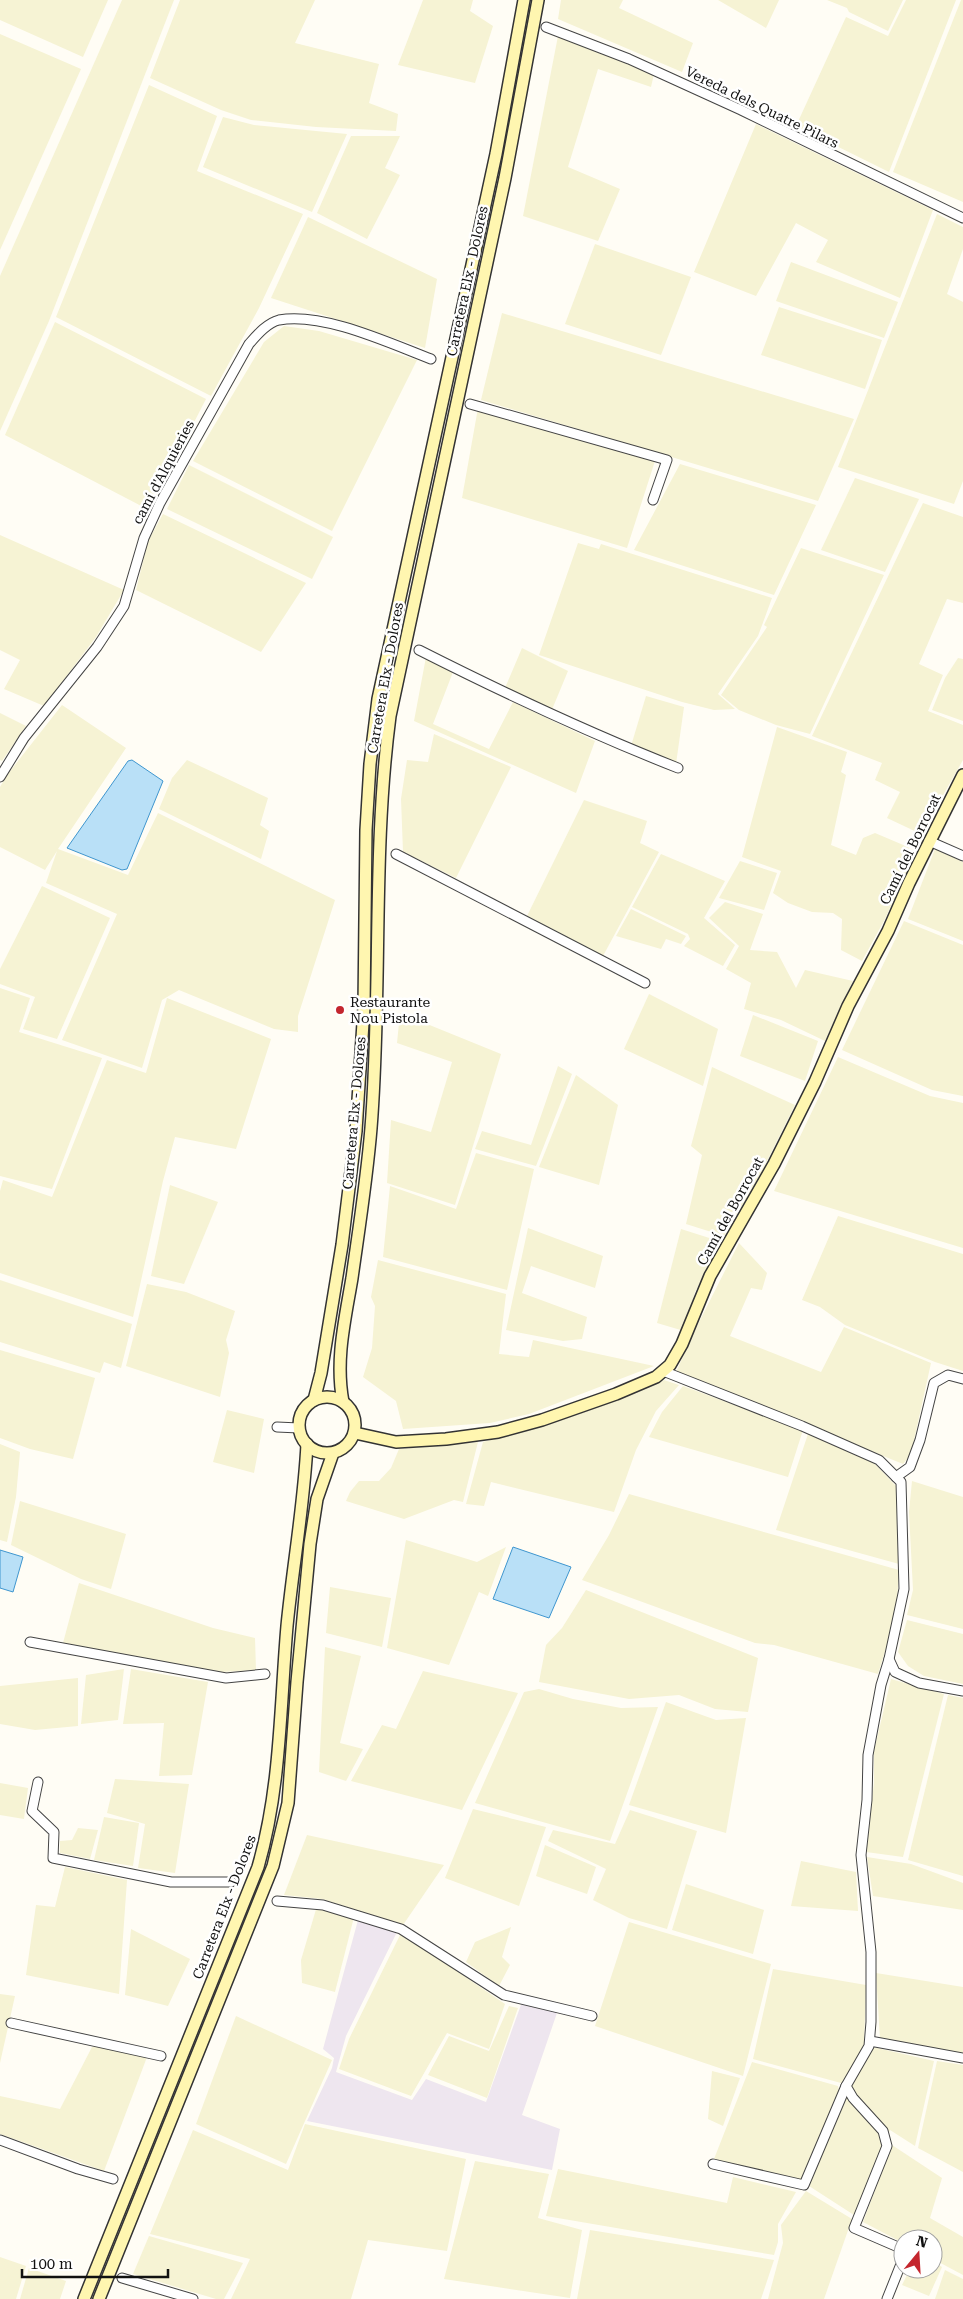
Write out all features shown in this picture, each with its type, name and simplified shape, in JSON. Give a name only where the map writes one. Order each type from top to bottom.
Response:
[{"type":"main road","name":"Carretera Elx - Dolores","points":[[314,1400],[321,1373],[342,1245],[356,1131],[364,1007],[366,830],[370,764],[378,699],[496,154],[524,0]]},
{"type":"main road","name":"Carretera Elx - Dolores","points":[[343,1402],[339,1382],[340,1351],[357,1243],[371,1128],[379,965],[382,804],[388,734],[400,665],[505,178],[538,0]]},
{"type":"main road","name":"Camí del Borrocat","points":[[355,1433],[396,1442],[446,1439],[498,1432],[542,1420],[616,1394],[656,1377],[670,1365],[682,1344],[710,1276],[774,1164],[815,1082],[848,1006],[888,930],[929,841],[963,775]]},
{"type":"main road","points":[[328,1397],[343,1402],[351,1409],[355,1418],[355,1433],[345,1447],[333,1453],[319,1452],[307,1444],[299,1428],[302,1414],[314,1400],[328,1397]]},
{"type":"main road","name":"Carretera Elx - Dolores","points":[[84,2299],[252,1883],[268,1832],[276,1787],[287,1627],[307,1444]]},
{"type":"main road","points":[[99,2299],[276,1857],[288,1803],[296,1682],[310,1544],[317,1499],[333,1453]]},
{"type":"street","name":"Vereda dels Quatre Pilars","points":[[546,27],[629,59],[732,106],[963,218]]},
{"type":"street","name":"camí d'Alquieries","points":[[0,777],[24,738],[97,647],[124,606],[144,538],[156,512],[226,383],[249,344],[257,335],[277,320],[307,319],[362,332],[431,359]]},
{"type":"street","points":[[470,404],[668,460],[653,500]]},
{"type":"street","points":[[419,650],[517,700],[597,736],[678,768]]},
{"type":"street","points":[[929,841],[963,856]]},
{"type":"street","points":[[396,854],[645,982]]},
{"type":"street","points":[[663,1371],[802,1426],[878,1460],[902,1482],[904,1589],[889,1659],[881,1686],[868,1755],[867,1800],[861,1855],[871,1952],[869,2046],[846,2086],[804,2185],[713,2164]]},
{"type":"street","points":[[896,1477],[910,1467],[920,1440],[934,1382],[948,1375],[963,1379]]},
{"type":"street","points":[[277,1426],[299,1428]]},
{"type":"street","points":[[30,1642],[226,1678],[265,1674]]},
{"type":"street","points":[[889,1659],[895,1672],[919,1683],[963,1691]]},
{"type":"street","points":[[38,1782],[32,1811],[54,1832],[53,1858],[171,1882],[231,1882]]},
{"type":"street","points":[[277,1901],[323,1905],[401,1930],[504,1995],[592,2016]]},
{"type":"street","points":[[11,2023],[161,2056]]},
{"type":"street","points":[[870,2041],[963,2058]]},
{"type":"street","points":[[846,2086],[853,2098],[883,2131],[886,2146],[854,2228],[893,2246]]},
{"type":"street","points":[[0,2140],[78,2169],[113,2179]]},
{"type":"street","points":[[122,2278],[194,2299]]},
{"type":"street","points":[[887,2299],[895,2279]]},
{"type":"shaded area","points":[[0,0],[108,0],[83,57],[0,20]]},
{"type":"shaded area","points":[[122,0],[174,0],[49,321],[0,431],[0,276]]},
{"type":"shaded area","points":[[180,0],[315,0],[295,43],[379,64],[369,103],[398,114],[396,131],[316,127],[251,120],[221,110],[150,78]]},
{"type":"shaded area","points":[[423,0],[473,0],[470,11],[493,26],[475,83],[398,65]]},
{"type":"shaded area","points":[[561,0],[623,0],[619,8],[693,43],[682,72],[558,19]]},
{"type":"shaded area","points":[[718,0],[779,0],[766,28]]},
{"type":"shaded area","points":[[827,0],[903,0],[888,31],[849,12],[847,8]]},
{"type":"shaded area","points":[[906,0],[956,0],[889,172],[796,126],[846,17],[888,36]]},
{"type":"shaded area","points":[[961,0],[963,0],[963,202],[893,172]]},
{"type":"shaded area","points":[[0,34],[81,69],[0,250]]},
{"type":"shaded area","points":[[558,36],[654,74],[651,87],[598,69],[568,167],[620,189],[598,241],[523,216]]},
{"type":"shaded area","points":[[149,85],[217,116],[197,171],[303,214],[259,308],[211,396],[56,317]]},
{"type":"shaded area","points":[[223,117],[254,125],[347,134],[312,212],[203,167]]},
{"type":"shaded area","points":[[756,124],[933,210],[900,298],[816,262],[828,240],[796,223],[756,296],[694,272]]},
{"type":"shaded area","points":[[351,136],[400,136],[385,168],[400,175],[367,239],[317,213]]},
{"type":"shaded area","points":[[937,214],[963,227],[963,249],[947,294],[963,302],[963,481],[954,504],[838,467]]},
{"type":"shaded area","points":[[308,217],[437,279],[425,348],[271,298]]},
{"type":"shaded area","points":[[595,244],[691,277],[661,355],[565,324]]},
{"type":"shaded area","points":[[791,262],[898,302],[884,338],[776,301]]},
{"type":"shaded area","points":[[779,307],[882,340],[865,389],[761,355]]},
{"type":"shaded area","points":[[502,313],[854,419],[818,501],[481,400]]},
{"type":"shaded area","points":[[55,322],[206,399],[149,510],[5,435]]},
{"type":"shaded area","points":[[284,326],[319,331],[417,360],[332,531],[193,461],[264,342]]},
{"type":"shaded area","points":[[478,408],[655,461],[627,548],[462,498]]},
{"type":"shaded area","points":[[680,464],[816,505],[774,595],[634,550]]},
{"type":"shaded area","points":[[189,465],[333,537],[312,579],[167,509]]},
{"type":"shaded area","points":[[855,478],[919,499],[885,572],[821,550]]},
{"type":"shaded area","points":[[923,503],[963,517],[963,603],[947,599],[919,664],[943,675],[928,711],[963,725],[963,760],[921,834],[887,818],[900,792],[875,780],[882,763],[812,736]]},
{"type":"shaded area","points":[[163,514],[306,583],[261,652],[136,590],[148,541]]},
{"type":"shaded area","points":[[0,535],[124,590],[96,637],[44,706],[4,689],[20,660],[0,650]]},
{"type":"shaded area","points":[[578,543],[599,549],[601,544],[772,598],[758,636],[718,694],[735,709],[714,710],[682,702],[539,655]]},
{"type":"shaded area","points":[[801,548],[884,575],[810,734],[776,725],[739,710],[721,695],[767,627],[764,625]]},
{"type":"shaded area","points":[[522,648],[568,671],[551,712],[505,688]]},
{"type":"shaded area","points":[[426,657],[453,672],[433,724],[489,749],[513,702],[595,741],[576,793],[414,721]]},
{"type":"shaded area","points":[[958,658],[963,659],[963,721],[932,710],[945,678]]},
{"type":"shaded area","points":[[646,696],[684,707],[676,764],[631,746]]},
{"type":"shaded area","points":[[62,705],[126,748],[58,849],[128,875],[158,813],[335,900],[298,1016],[298,1032],[274,1029],[179,990],[162,1000],[142,1068],[62,1040],[117,914],[46,883],[57,851],[45,870],[0,847],[0,787],[7,775]]},
{"type":"shaded area","points":[[0,713],[26,726],[2,761],[0,760]]},
{"type":"shaded area","points":[[777,727],[847,752],[841,772],[846,775],[831,845],[856,855],[863,838],[875,833],[908,847],[914,856],[885,919],[862,961],[841,950],[842,919],[833,913],[812,912],[788,903],[773,893],[781,871],[742,857]]},
{"type":"shaded area","points":[[434,734],[511,767],[456,878],[403,852],[401,799],[407,760],[428,762]]},
{"type":"shaded area","points":[[187,760],[268,798],[260,825],[269,831],[261,859],[159,809],[172,778]]},
{"type":"shaded area","points":[[584,800],[647,821],[640,843],[659,852],[603,956],[527,916]]},
{"type":"shaded area","points":[[935,849],[963,862],[963,941],[908,919]]},
{"type":"shaded area","points":[[661,854],[725,881],[704,918],[735,945],[723,966],[684,946],[690,939],[688,934],[632,907]]},
{"type":"shaded area","points":[[740,861],[777,873],[764,910],[719,898]]},
{"type":"shaded area","points":[[42,886],[110,918],[57,1039],[23,1029],[35,997],[0,984],[0,969]]},
{"type":"shaded area","points":[[725,902],[763,914],[750,950],[777,952],[796,988],[805,970],[853,981],[825,1041],[781,1020],[744,1009],[751,983],[726,969],[739,946],[709,918]]},
{"type":"shaded area","points":[[631,909],[686,936],[681,944],[666,939],[661,949],[616,936]]},
{"type":"shaded area","points":[[904,921],[963,945],[963,1096],[932,1090],[842,1050]]},
{"type":"shaded area","points":[[0,988],[30,998],[19,1032],[102,1058],[52,1189],[0,1176]]},
{"type":"shaded area","points":[[649,994],[718,1029],[703,1086],[624,1049]]},
{"type":"shaded area","points":[[167,998],[271,1039],[236,1149],[175,1137],[163,1181],[133,1317],[0,1273],[0,1191],[3,1180],[52,1197],[107,1060],[146,1073]]},
{"type":"shaded area","points":[[400,1013],[501,1054],[455,1205],[387,1183],[391,1120],[431,1132],[452,1062],[397,1043]]},
{"type":"shaded area","points":[[753,1015],[818,1041],[805,1081],[740,1056]]},
{"type":"shaded area","points":[[838,1057],[930,1096],[963,1103],[963,1248],[774,1191]]},
{"type":"shaded area","points":[[558,1066],[572,1074],[536,1166],[475,1149],[482,1131],[531,1145]]},
{"type":"shaded area","points":[[712,1067],[795,1105],[758,1179],[724,1236],[686,1224],[702,1155],[691,1146]]},
{"type":"shaded area","points":[[576,1075],[618,1105],[599,1185],[539,1167]]},
{"type":"shaded area","points":[[476,1153],[534,1169],[507,1290],[383,1257],[390,1186],[456,1209]]},
{"type":"shaded area","points":[[170,1185],[218,1202],[184,1284],[151,1276]]},
{"type":"shaded area","points":[[838,1216],[963,1254],[963,1371],[935,1362],[845,1325],[820,1307],[802,1300]]},
{"type":"shaded area","points":[[528,1228],[603,1256],[595,1288],[531,1266],[522,1293],[587,1317],[582,1339],[563,1341],[506,1330]]},
{"type":"shaded area","points":[[681,1229],[722,1242],[695,1292],[684,1331],[657,1323]]},
{"type":"shaded area","points":[[739,1243],[767,1273],[762,1290],[751,1288],[730,1336],[821,1372],[844,1327],[931,1363],[911,1454],[903,1464],[676,1372]]},
{"type":"shaded area","points":[[378,1260],[506,1294],[499,1354],[529,1357],[533,1340],[654,1366],[529,1414],[490,1423],[403,1429],[396,1401],[363,1377],[372,1348],[375,1306],[371,1297]]},
{"type":"shaded area","points":[[0,1280],[132,1324],[121,1368],[104,1362],[100,1373],[0,1342]]},
{"type":"shaded area","points":[[147,1284],[186,1292],[235,1311],[226,1340],[229,1353],[220,1397],[126,1366]]},
{"type":"shaded area","points":[[0,1350],[95,1378],[73,1459],[30,1449],[0,1438]]},
{"type":"shaded area","points":[[664,1380],[679,1385],[656,1411],[636,1450],[614,1512],[491,1482],[484,1506],[466,1504],[483,1442],[577,1415]]},
{"type":"shaded area","points":[[683,1386],[803,1430],[788,1477],[649,1437],[662,1412]]},
{"type":"shaded area","points":[[227,1410],[264,1419],[254,1473],[213,1462]]},
{"type":"shaded area","points":[[808,1434],[874,1463],[896,1486],[899,1564],[776,1530]]},
{"type":"shaded area","points":[[478,1442],[463,1502],[454,1500],[404,1519],[346,1501],[350,1492],[359,1481],[379,1481],[391,1468],[399,1449]]},
{"type":"shaded area","points":[[0,1444],[20,1452],[16,1497],[7,1542],[0,1540]]},
{"type":"shaded area","points":[[912,1481],[963,1497],[963,1629],[907,1615],[913,1590],[909,1512]]},
{"type":"shaded area","points":[[629,1494],[899,1570],[896,1617],[878,1674],[774,1645],[755,1643],[582,1580],[609,1535]]},
{"type":"shaded area","points":[[20,1501],[126,1534],[111,1589],[81,1579],[11,1545]]},
{"type":"shaded area","points":[[406,1540],[477,1562],[506,1547],[488,1596],[479,1592],[449,1665],[387,1648]]},
{"type":"shaded area","points":[[79,1583],[213,1628],[255,1638],[256,1670],[221,1672],[63,1643]]},
{"type":"shaded area","points":[[330,1587],[391,1598],[382,1647],[326,1633]]},
{"type":"shaded area","points":[[586,1590],[758,1658],[748,1712],[715,1709],[679,1695],[629,1699],[539,1682],[546,1645],[562,1628]]},
{"type":"shaded area","points":[[907,1620],[963,1634],[963,1684],[924,1676],[908,1666],[898,1652]]},
{"type":"shaded area","points":[[325,1647],[361,1656],[340,1743],[363,1749],[346,1781],[319,1772]]},
{"type":"shaded area","points":[[124,1669],[118,1720],[81,1724],[86,1675]]},
{"type":"shaded area","points":[[131,1669],[208,1682],[192,1775],[159,1776],[164,1723],[123,1724]]},
{"type":"shaded area","points":[[423,1671],[518,1693],[462,1810],[351,1781],[382,1725],[396,1729]]},
{"type":"shaded area","points":[[78,1678],[78,1726],[35,1730],[0,1724],[0,1686]]},
{"type":"shaded area","points":[[891,1679],[944,1694],[903,1857],[866,1852],[874,1783],[874,1751]]},
{"type":"shaded area","points":[[539,1689],[573,1699],[621,1708],[658,1707],[610,1841],[475,1803],[524,1692]]},
{"type":"shaded area","points":[[948,1695],[963,1698],[963,1876],[908,1860]]},
{"type":"shaded area","points":[[666,1702],[716,1720],[746,1718],[726,1833],[629,1805]]},
{"type":"shaded area","points":[[115,1779],[189,1784],[175,1873],[138,1868],[145,1824],[107,1813]]},
{"type":"shaded area","points":[[0,1783],[28,1788],[24,1819],[0,1815]]},
{"type":"shaded area","points":[[473,1809],[546,1827],[519,1906],[445,1878]]},
{"type":"shaded area","points":[[630,1810],[697,1831],[667,1929],[629,1918],[593,1900],[606,1869],[548,1841],[553,1830],[615,1844]]},
{"type":"shaded area","points":[[104,1817],[139,1823],[133,1866],[94,1860]]},
{"type":"shaded area","points":[[78,1828],[98,1830],[90,1859],[60,1853],[60,1841],[72,1840]]},
{"type":"shaded area","points":[[307,1835],[444,1865],[403,1925],[322,1899],[284,1895]]},
{"type":"shaded area","points":[[545,1845],[596,1867],[587,1894],[536,1876]]},
{"type":"shaded area","points":[[867,1857],[911,1864],[963,1883],[963,1910],[873,1896]]},
{"type":"shaded area","points":[[801,1861],[856,1872],[858,1911],[791,1906]]},
{"type":"shaded area","points":[[65,1867],[127,1880],[119,1994],[26,1975],[36,1905],[55,1907]]},
{"type":"shaded area","points":[[686,1884],[764,1910],[753,1954],[672,1930]]},
{"type":"shaded area","points":[[317,1906],[354,1917],[335,1992],[302,1983],[301,1960]]},
{"type":"shaded area","points":[[358,1920],[397,1932],[346,2036],[336,2072],[412,2100],[426,2079],[486,2102],[522,2002],[558,2010],[522,2115],[560,2129],[552,2170],[307,2121],[332,2068],[334,2058],[323,2049]]},
{"type":"shaded area","points":[[629,1922],[771,1964],[743,2076],[595,2026]]},
{"type":"shaded area","points":[[511,1927],[502,1957],[510,1965],[499,1986],[466,1962],[475,1942]]},
{"type":"shaded area","points":[[131,1929],[190,1959],[168,2006],[125,1995]]},
{"type":"shaded area","points":[[401,1933],[505,2004],[489,2049],[447,2033],[411,2096],[339,2069],[349,2039]]},
{"type":"shaded area","points":[[773,1969],[866,1985],[864,2045],[934,2061],[915,2146],[890,2130],[854,2215],[809,2186],[844,2093],[841,2083],[753,2059]]},
{"type":"shaded area","points":[[876,1973],[963,1987],[963,2055],[880,2039]]},
{"type":"shaded area","points":[[0,1994],[15,1996],[0,2063]]},
{"type":"shaded area","points":[[509,2006],[518,2008],[487,2098],[428,2075],[449,2036],[489,2051]]},
{"type":"shaded area","points":[[236,2016],[332,2060],[286,2164],[196,2124]]},
{"type":"shaded area","points":[[99,2046],[147,2057],[104,2171],[0,2134],[0,2096],[60,2109],[92,2047]]},
{"type":"shaded area","points":[[937,2061],[963,2065],[963,2172],[918,2148]]},
{"type":"shaded area","points":[[752,2062],[838,2086],[839,2091],[802,2181],[714,2159]]},
{"type":"shaded area","points":[[712,2071],[740,2078],[723,2126],[708,2119]]},
{"type":"shaded area","points":[[305,2124],[466,2159],[447,2251],[368,2240],[351,2299],[231,2299],[250,2259],[150,2234],[193,2130],[288,2170]]},
{"type":"shaded area","points":[[892,2145],[942,2178],[930,2218],[963,2237],[963,2275],[943,2264],[943,2229],[893,2229],[893,2238],[863,2222]]},
{"type":"shaded area","points":[[475,2161],[549,2174],[538,2218],[582,2230],[570,2298],[444,2279]]},
{"type":"shaded area","points":[[558,2169],[727,2203],[733,2177],[796,2192],[778,2224],[778,2242],[774,2255],[546,2216]]},
{"type":"shaded area","points":[[806,2191],[852,2219],[824,2299],[768,2299],[783,2243],[781,2225]]},
{"type":"shaded area","points":[[590,2230],[774,2260],[761,2299],[577,2299]]},
{"type":"shaded area","points":[[149,2236],[243,2263],[224,2299],[216,2299],[133,2274]]},
{"type":"shaded area","points":[[0,2257],[26,2266],[16,2299],[0,2299]]},
{"type":"shaded area","points":[[29,2268],[66,2281],[60,2299],[20,2299]]},
{"type":"shaded area","points":[[945,2270],[963,2279],[963,2299],[935,2299]]},
{"type":"shaded area","points":[[905,2279],[937,2279],[929,2296],[902,2285]]},
{"type":"water","points":[[132,760],[163,781],[127,869],[122,870],[67,848],[128,761]]},
{"type":"water","points":[[513,1547],[571,1567],[549,1618],[493,1599]]},
{"type":"water","points":[[0,1550],[23,1557],[13,1592],[0,1588]]},
{"type":"place","name":"Restaurante Nou Pistola","points":[[340,1010]]}]
